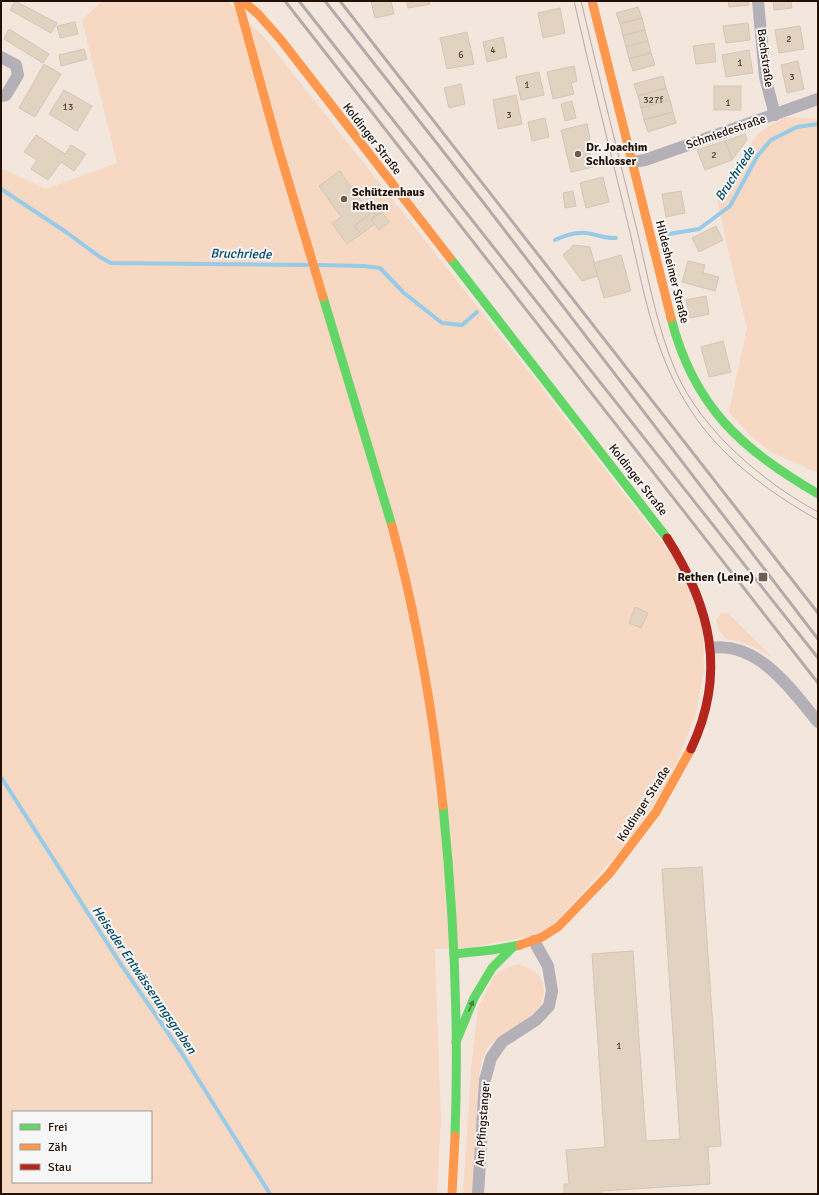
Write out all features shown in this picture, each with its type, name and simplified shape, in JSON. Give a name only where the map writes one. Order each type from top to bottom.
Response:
[{"type":"street","points":[[238,1],[255,70],[282,163],[382,490],[404,571],[420,653],[442,797],[448,856],[454,954],[456,1042],[452,1194]]},
{"type":"street","name":"Koldinger Straße","points":[[243,1],[258,14],[281,40],[654,520],[674,548],[689,574],[707,621],[711,648],[712,672],[703,720],[673,783],[634,843],[602,883],[554,930],[534,941],[513,947],[454,954]]},
{"type":"street","name":"Hildesheimer Straße","points":[[592,1],[634,162],[674,329],[684,360],[695,383],[723,424],[772,466],[818,494]]},
{"type":"street","name":"Bachstraße","points":[[758,1],[765,77],[775,115]]},
{"type":"street","points":[[1,57],[16,65],[18,75],[6,95],[1,96]]},
{"type":"street","name":"Schmiedestraße","points":[[634,162],[645,160],[818,99]]},
{"type":"street","points":[[711,648],[720,647],[742,652],[759,660],[771,668],[818,722]]},
{"type":"street","name":"Am Pfingstanger","points":[[478,1194],[485,1080],[491,1058],[502,1042],[536,1020],[549,1006],[552,991],[548,966],[534,941]]},
{"type":"street","points":[[456,1042],[474,998],[492,968],[513,947]]},
{"type":"shaded area","points":[[102,1],[227,1],[264,37],[534,378],[680,566],[703,626],[704,669],[696,714],[670,778],[629,841],[552,926],[531,936],[468,948],[435,949],[441,1120],[437,1194],[1,1194],[1,168],[46,189],[117,163],[82,20]]},
{"type":"shaded area","points":[[784,117],[818,119],[818,473],[771,452],[749,434],[729,412],[747,328],[716,194],[759,133]]},
{"type":"shaded area","points":[[721,613],[728,613],[772,657],[741,642],[726,639],[719,630],[716,620]]},
{"type":"shaded area","points":[[518,964],[534,972],[542,980],[544,991],[543,998],[534,1013],[493,1042],[483,1057],[479,1082],[473,1194],[463,1194],[471,1069],[478,1009],[494,976],[506,968]]},
{"type":"building","points":[[15,1],[57,23],[51,33],[10,10]]},
{"type":"building","points":[[371,1],[391,1],[394,14],[375,18]]},
{"type":"building","points":[[407,1],[429,1],[430,4],[408,8]]},
{"type":"building","points":[[728,1],[748,1],[749,5],[729,7]]},
{"type":"building","points":[[773,1],[791,1],[792,8],[774,10]]},
{"type":"building","points":[[638,7],[642,18],[620,24],[616,13]]},
{"type":"building","points":[[560,8],[565,33],[543,38],[538,13]]},
{"type":"building","points":[[642,18],[645,30],[623,36],[620,24]]},
{"type":"building","points":[[75,22],[78,34],[60,38],[57,26]]},
{"type":"building","points":[[748,23],[750,40],[726,43],[723,26]]},
{"type":"building","points":[[800,26],[804,49],[779,53],[775,30]]},
{"type":"building","points":[[9,29],[49,54],[43,63],[4,39]]},
{"type":"building","points":[[645,30],[648,41],[626,47],[623,36]]},
{"type":"building","points":[[467,32],[474,64],[447,69],[440,38]]},
{"type":"building","points":[[503,37],[507,57],[487,62],[483,42]]},
{"type":"building","points":[[648,41],[651,53],[629,59],[626,47]]},
{"type":"building","points":[[714,43],[716,62],[696,64],[693,46]]},
{"type":"building","points":[[84,49],[87,59],[61,66],[59,55]]},
{"type":"building","points":[[749,50],[753,73],[726,77],[722,55]]},
{"type":"building","points":[[651,53],[655,65],[633,71],[629,59]]},
{"type":"building","points":[[798,61],[804,89],[787,93],[781,65]]},
{"type":"building","points":[[44,64],[61,74],[35,117],[19,108]]},
{"type":"building","points":[[574,66],[577,81],[571,83],[574,94],[553,99],[547,72]]},
{"type":"building","points":[[539,72],[544,95],[521,100],[516,77]]},
{"type":"building","points":[[663,76],[666,88],[638,96],[634,84]]},
{"type":"building","points":[[461,84],[465,104],[449,108],[444,88]]},
{"type":"building","points":[[714,86],[741,86],[741,110],[714,110]]},
{"type":"building","points":[[666,88],[670,100],[641,108],[638,96]]},
{"type":"building","points":[[64,90],[92,106],[77,131],[49,114]]},
{"type":"building","points":[[516,95],[522,124],[498,129],[493,100]]},
{"type":"building","points":[[670,100],[673,112],[644,120],[641,108]]},
{"type":"building","points":[[572,101],[576,118],[565,121],[561,104]]},
{"type":"building","points":[[673,112],[676,123],[648,132],[644,120]]},
{"type":"building","points":[[545,118],[549,137],[532,141],[528,122]]},
{"type":"building","name":"Dr. Joachim Schlosser","points":[[587,124],[590,139],[587,140],[593,167],[571,172],[561,130]]},
{"type":"building","points":[[745,134],[747,140],[732,160],[725,141]]},
{"type":"building","points":[[36,135],[65,154],[71,145],[86,154],[74,171],[61,162],[48,180],[31,169],[37,160],[24,152]]},
{"type":"building","points":[[725,141],[732,160],[705,170],[697,150]]},
{"type":"building","name":"Schützenhaus Rethen","points":[[340,171],[370,214],[354,226],[361,234],[347,244],[332,223],[341,217],[319,186]]},
{"type":"building","points":[[603,177],[609,202],[586,208],[580,183]]},
{"type":"building","points":[[573,191],[576,206],[565,208],[563,193]]},
{"type":"building","points":[[681,191],[685,213],[666,217],[662,194]]},
{"type":"building","points":[[376,203],[382,212],[376,215],[370,207]]},
{"type":"building","points":[[372,210],[376,215],[371,219],[375,224],[361,234],[354,226],[370,214],[369,212]]},
{"type":"building","points":[[382,212],[389,222],[379,230],[371,219]]},
{"type":"building","points":[[716,226],[723,240],[699,252],[692,238]]},
{"type":"building","points":[[574,245],[590,247],[598,276],[582,281],[563,255]]},
{"type":"building","points":[[621,255],[631,291],[604,298],[594,263]]},
{"type":"building","points":[[688,261],[705,265],[703,273],[719,277],[715,291],[682,282]]},
{"type":"building","points":[[706,296],[709,314],[690,318],[686,300]]},
{"type":"building","points":[[723,341],[731,372],[709,377],[701,347]]},
{"type":"building","points":[[635,607],[648,613],[641,628],[629,623]]},
{"type":"building","points":[[702,867],[721,1146],[708,1147],[710,1184],[602,1191],[602,1194],[564,1194],[564,1184],[569,1184],[566,1150],[605,1147],[592,954],[633,951],[646,1141],[680,1139],[662,869]]},
{"type":"waterway","name":"Bruchriede","points":[[669,234],[699,229],[730,206],[758,155],[771,140],[797,127],[818,124]]},
{"type":"waterway","name":"Bruchriede","points":[[1,189],[111,263],[308,265]]},
{"type":"waterway","name":"Bruchriede","points":[[555,240],[577,233],[616,238]]},
{"type":"waterway","name":"Bruchriede","points":[[319,265],[380,268],[404,293],[442,323],[462,325],[477,312]]},
{"type":"waterway","name":"Heiseder Entwässerungsgraben","points":[[1,777],[120,963],[181,1052],[270,1194]]},
{"type":"tram line","points":[[574,1],[644,295],[650,318],[666,364],[688,406],[714,441],[763,485],[818,520]]},
{"type":"tram line","points":[[581,1],[663,338],[676,372],[687,394],[701,415],[736,453],[776,486],[818,512]]},
{"type":"railway","points":[[285,1],[818,683]]},
{"type":"railway","points":[[299,1],[818,658]]},
{"type":"railway","points":[[325,1],[483,202],[818,639]]},
{"type":"railway","points":[[340,1],[818,613]]},
{"type":"traffic: fast","points":[[450,258],[667,538]]},
{"type":"traffic: fast","points":[[323,297],[392,526]]},
{"type":"traffic: fast","points":[[671,318],[681,350],[693,377],[708,401],[725,423],[744,442],[766,460],[818,494]]},
{"type":"traffic: fast","points":[[443,806],[455,971],[455,1136]]},
{"type":"traffic: fast","points":[[454,954],[520,945]]},
{"type":"traffic: fast","points":[[456,1042],[474,998],[492,968],[513,947]]},
{"type":"traffic: slow","points":[[238,1],[278,147],[323,297]]},
{"type":"traffic: slow","points":[[243,1],[258,14],[281,40],[450,258]]},
{"type":"traffic: slow","points":[[592,1],[671,318]]},
{"type":"traffic: slow","points":[[392,526],[409,595],[423,665],[443,806]]},
{"type":"traffic: slow","points":[[520,945],[542,937],[558,927],[609,874],[656,812],[691,749]]},
{"type":"traffic: slow","points":[[452,1194],[455,1136]]},
{"type":"traffic: jam","points":[[667,538],[694,589],[703,615],[709,641],[711,667],[709,694],[702,721],[691,749]]},
{"type":"place","name":"Dr. Joachim Schlosser","points":[[578,154]]},
{"type":"place","name":"Schützenhaus Rethen","points":[[344,199]]},
{"type":"place","name":"Rethen (Leine)","points":[[763,577]]}]
